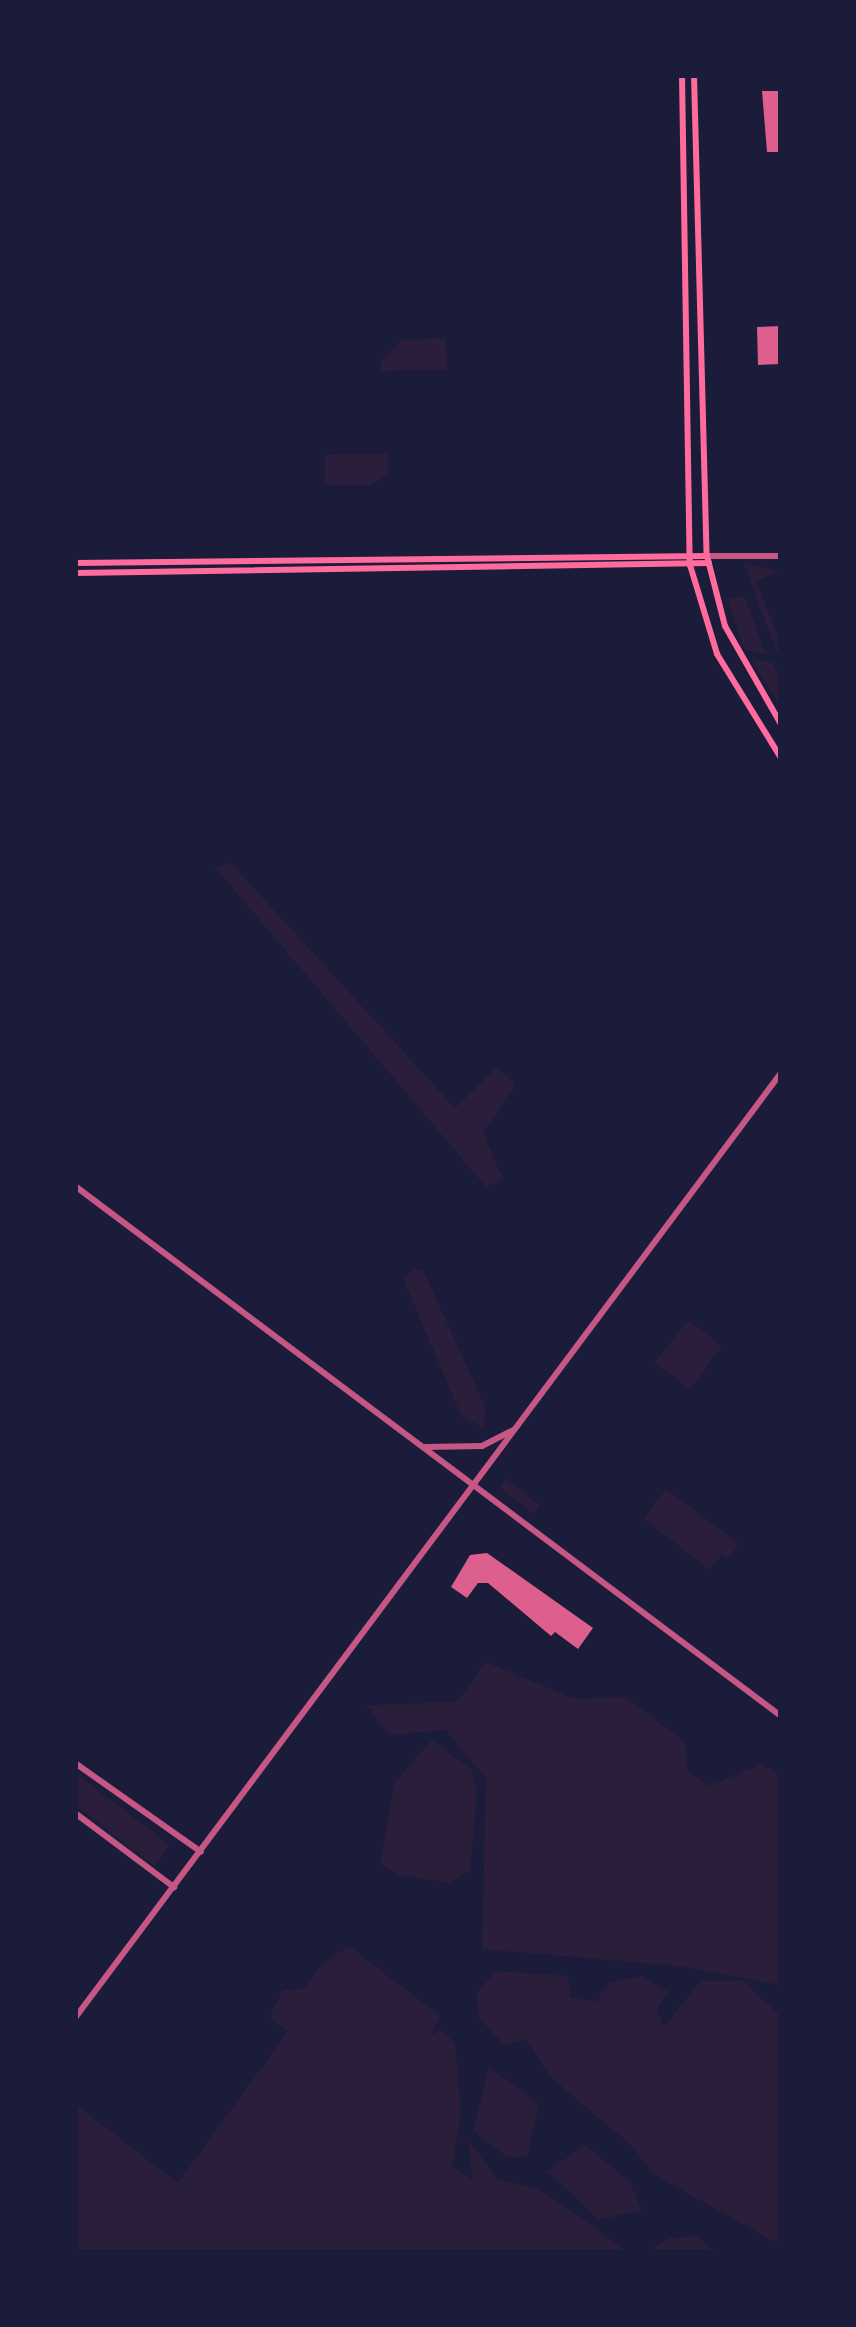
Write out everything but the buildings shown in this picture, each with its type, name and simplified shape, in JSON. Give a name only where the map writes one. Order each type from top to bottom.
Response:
[{"type":"main road","points":[[682,75],[690,561],[717,654],[781,758]]},
{"type":"main road","points":[[694,75],[700,424],[708,560],[724,626],[781,724]]},
{"type":"main road","points":[[686,425],[700,424]]},
{"type":"main road","points":[[75,573],[708,560]]},
{"type":"main road","points":[[75,563],[690,561]]},
{"type":"street","points":[[708,560],[740,555],[781,556]]},
{"type":"street","points":[[75,2018],[781,1074]]},
{"type":"street","points":[[75,1186],[781,1716]]},
{"type":"street","points":[[422,1447],[460,1450],[514,1429]]},
{"type":"street","points":[[75,1763],[200,1852]]},
{"type":"street","points":[[75,1814],[174,1887]]},
{"type":"shaded area","points":[[445,338],[447,370],[381,371],[381,362],[402,340]]},
{"type":"shaded area","points":[[389,453],[388,473],[371,485],[325,485],[325,455]]},
{"type":"shaded area","points":[[744,563],[781,571],[756,581],[781,644],[777,653]]},
{"type":"shaded area","points":[[741,596],[746,600],[766,655],[744,649],[727,600]]},
{"type":"shaded area","points":[[751,658],[773,663],[781,679],[781,707]]},
{"type":"shaded area","points":[[231,863],[455,1108],[496,1068],[516,1083],[483,1133],[503,1179],[486,1187],[215,867]]},
{"type":"shaded area","points":[[414,1268],[423,1270],[475,1384],[486,1410],[483,1428],[461,1415],[403,1279]]},
{"type":"shaded area","points":[[688,1320],[722,1346],[690,1389],[655,1363]]},
{"type":"shaded area","points":[[506,1479],[540,1505],[534,1514],[500,1488]]},
{"type":"shaded area","points":[[666,1489],[739,1544],[728,1559],[722,1555],[710,1570],[644,1519]]},
{"type":"shaded area","points":[[486,1662],[575,1699],[626,1697],[685,1742],[688,1770],[709,1786],[762,1764],[781,1776],[781,1985],[679,1966],[482,1949],[486,1778],[445,1730],[389,1735],[367,1705],[457,1702]]},
{"type":"shaded area","points":[[432,1740],[471,1769],[477,1794],[470,1871],[450,1883],[399,1875],[380,1864],[395,1782]]},
{"type":"shaded area","points":[[75,1773],[170,1845],[155,1866],[75,1805]]},
{"type":"shaded area","points":[[349,1946],[440,2016],[431,2035],[443,2030],[455,2044],[461,2115],[452,2168],[473,2180],[468,2138],[496,2179],[539,2189],[629,2252],[75,2252],[75,2104],[178,2183],[288,2031],[269,2017],[283,1990],[304,1989],[323,1963]]},
{"type":"shaded area","points":[[496,1971],[568,1976],[570,1997],[596,2002],[609,1982],[642,1976],[669,1992],[657,2008],[664,2027],[701,1981],[743,1981],[781,2016],[781,2245],[653,2174],[632,2146],[553,2079],[526,2039],[504,2045],[478,2017],[477,1992]]},
{"type":"shaded area","points":[[489,2067],[539,2104],[527,2157],[507,2157],[473,2131]]},
{"type":"shaded area","points":[[586,2145],[630,2182],[642,2210],[599,2220],[547,2171]]},
{"type":"shaded area","points":[[696,2236],[717,2252],[644,2252],[670,2238]]}]
